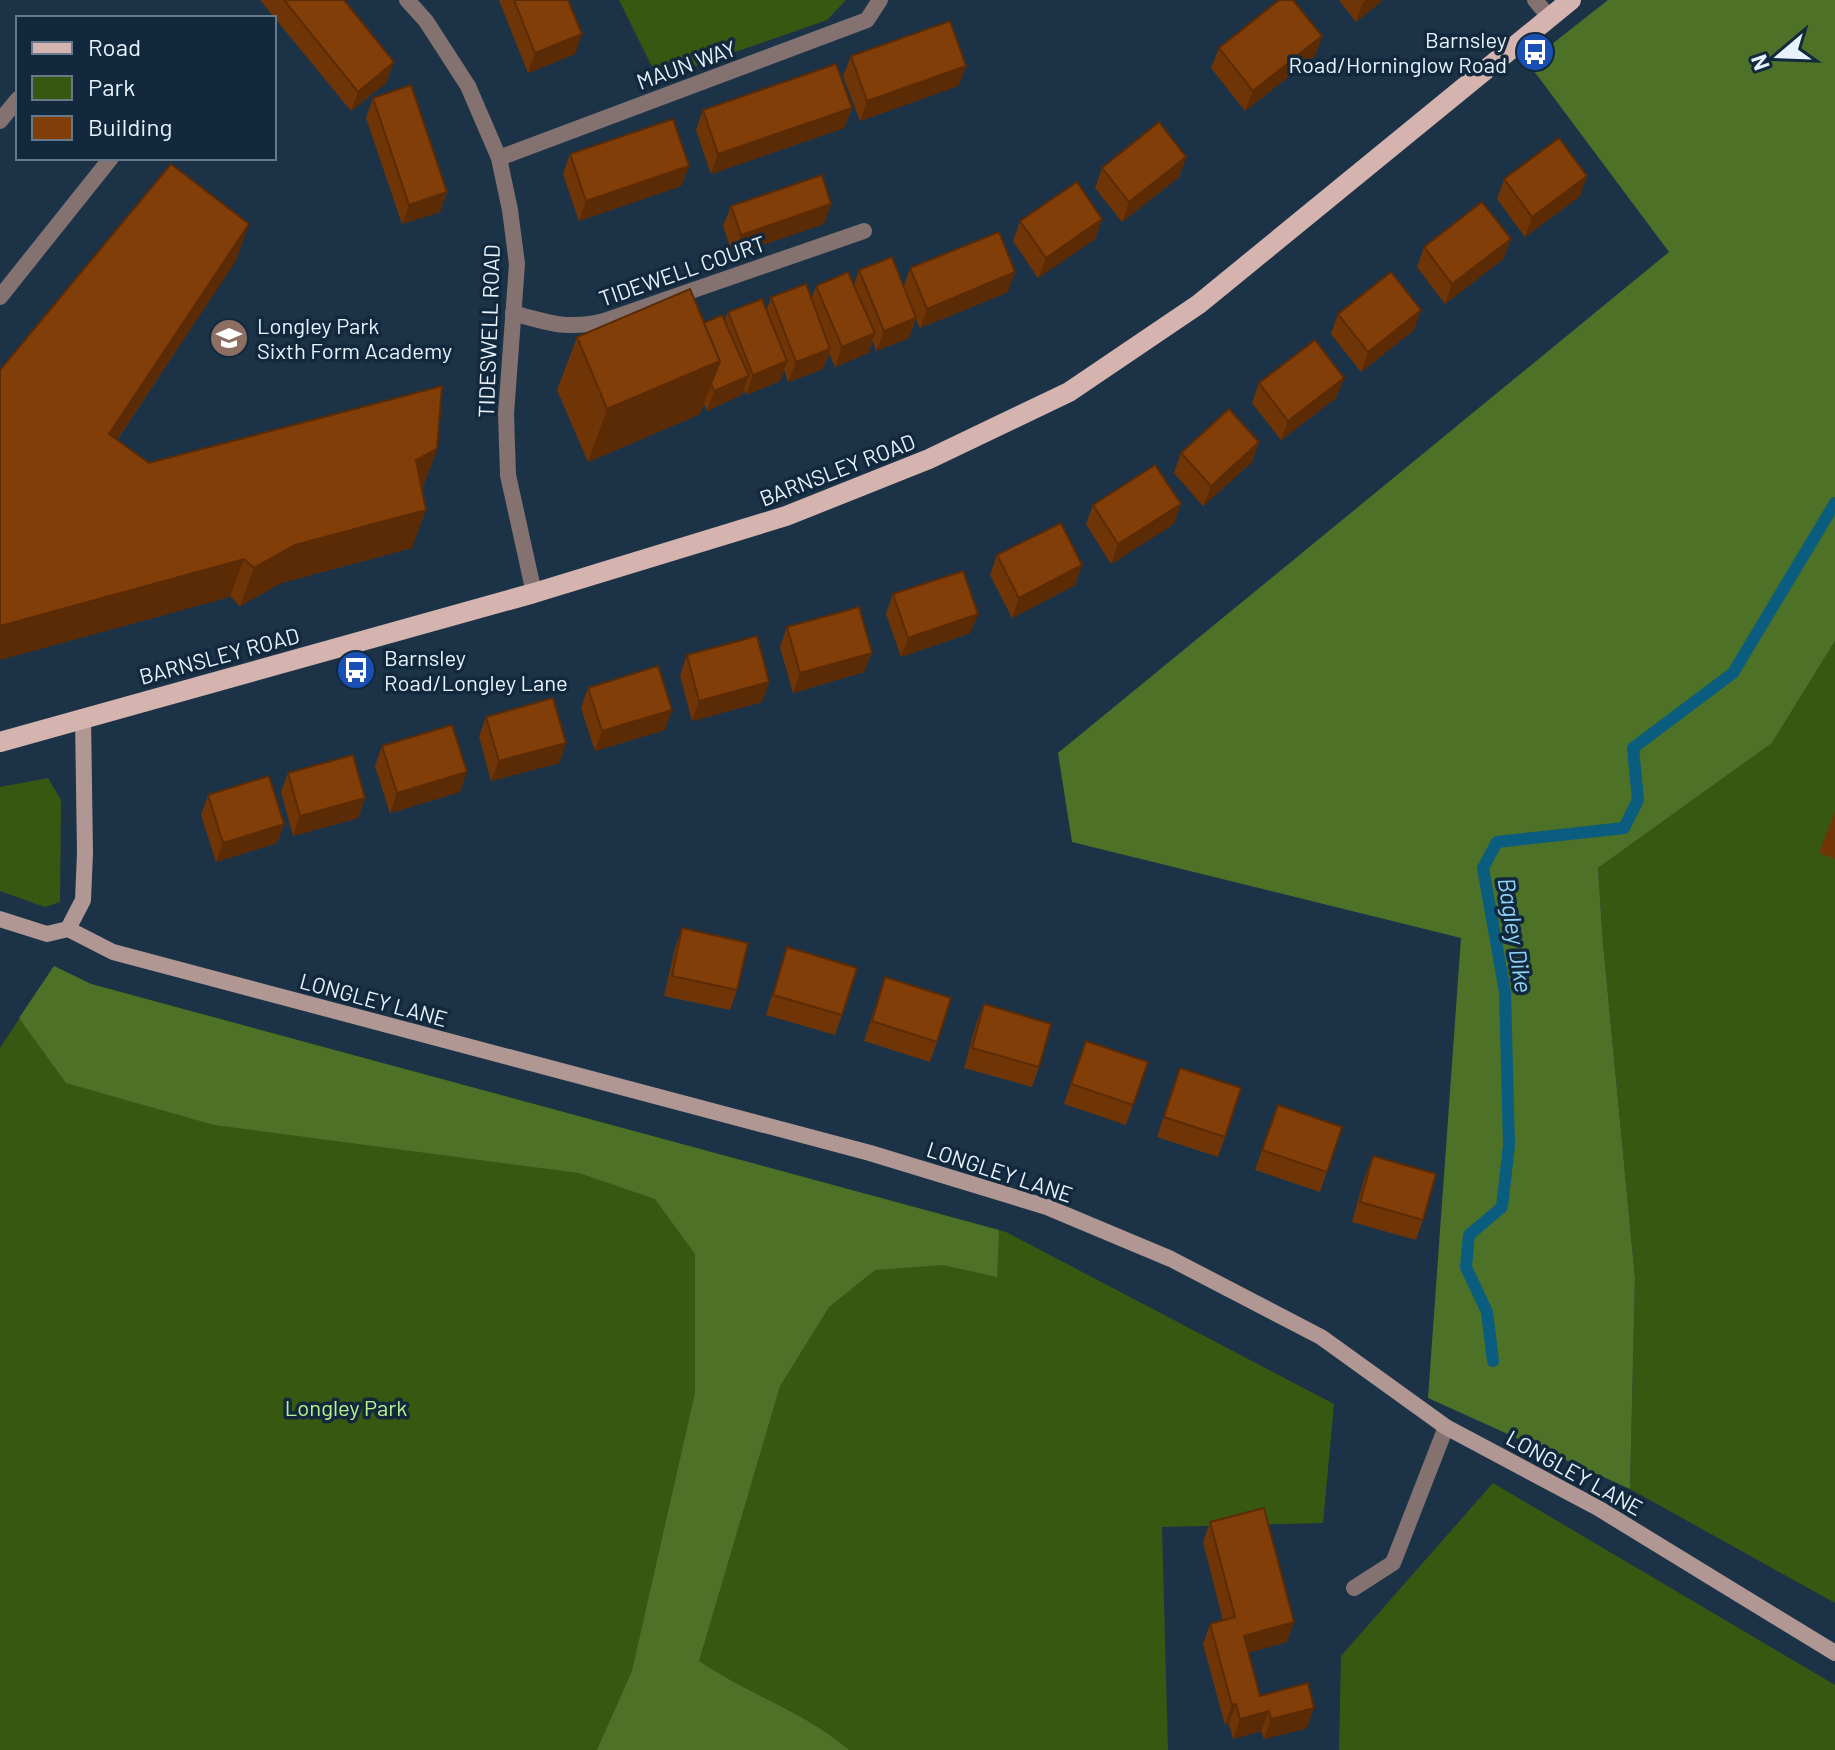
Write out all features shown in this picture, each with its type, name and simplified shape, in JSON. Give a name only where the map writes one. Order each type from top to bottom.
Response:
[{"type":"main road","name":"BARNSLEY ROAD","points":[[0,742],[534,593],[786,516],[929,459],[1069,392],[1199,304],[1571,0]]},
{"type":"street","name":"TIDESWELL ROAD","points":[[407,0],[426,21],[468,86],[499,158],[517,264],[506,414],[508,475],[534,593]]},
{"type":"street","name":"MAUN WAY","points":[[499,158],[867,20],[880,0]]},
{"type":"street","points":[[1535,0],[1550,18]]},
{"type":"street","points":[[0,121],[16,101]]},
{"type":"street","points":[[0,297],[109,160]]},
{"type":"street","name":"TIDEWELL COURT","points":[[513,313],[553,325],[583,326],[864,231]]},
{"type":"street","points":[[68,929],[83,900],[83,718]]},
{"type":"street","name":"LONGLEY LANE","points":[[0,919],[47,934],[68,929],[113,952],[870,1153],[1047,1207],[1171,1259],[1321,1337],[1446,1427],[1598,1508],[1835,1653]]},
{"type":"street","points":[[1354,1588],[1393,1563],[1446,1427]]},
{"type":"green space","points":[[619,0],[846,0],[827,20],[658,79]]},
{"type":"green space","points":[[1608,0],[1835,0],[1835,641],[1772,743],[1598,868],[1635,1278],[1630,1489],[1428,1398],[1461,938],[1072,842],[1058,753],[1669,252],[1528,63]]},
{"type":"green space","points":[[1835,641],[1835,1603],[1630,1489],[1635,1278],[1598,868],[1772,743]]},
{"type":"green space","points":[[48,778],[61,800],[60,902],[45,907],[0,891],[0,787]]},
{"type":"green space","name":"Longley Park","points":[[54,966],[91,984],[1006,1232],[1334,1404],[1323,1523],[1162,1527],[1168,1750],[0,1750],[0,1048]]},
{"type":"green space","points":[[54,966],[91,984],[999,1230],[997,1277],[943,1265],[875,1270],[829,1307],[780,1386],[699,1661],[814,1725],[849,1750],[597,1750],[632,1671],[695,1393],[695,1254],[655,1199],[579,1173],[214,1125],[66,1083],[19,1018]]},
{"type":"green space","points":[[1493,1483],[1835,1685],[1835,1750],[1339,1750],[1341,1656]]},
{"type":"building","points":[[284,0],[344,0],[394,62],[358,92]]},
{"type":"building","points":[[514,0],[568,0],[582,34],[535,53]]},
{"type":"building","points":[[1279,0],[1293,0],[1322,36],[1253,91],[1219,48]]},
{"type":"building","points":[[950,21],[966,66],[867,101],[851,56]]},
{"type":"building","points":[[836,64],[852,108],[718,154],[703,110]]},
{"type":"building","points":[[411,85],[447,192],[409,205],[373,98]]},
{"type":"building","points":[[673,119],[689,166],[586,201],[570,154]]},
{"type":"building","points":[[1159,122],[1186,157],[1129,202],[1102,168]]},
{"type":"building","points":[[1559,138],[1587,176],[1532,217],[1504,179]]},
{"type":"building","points":[[171,164],[249,224],[109,434],[149,463],[442,386],[437,449],[416,460],[426,510],[295,545],[254,568],[244,559],[0,626],[0,370]]},
{"type":"building","points":[[822,175],[831,204],[741,235],[731,206]]},
{"type":"building","points":[[1077,182],[1102,219],[1046,258],[1020,221]]},
{"type":"building","points":[[1482,202],[1511,239],[1452,284],[1424,247]]},
{"type":"building","points":[[999,232],[1015,272],[927,309],[910,268]]},
{"type":"building","points":[[892,257],[916,318],[884,331],[859,270]]},
{"type":"building","points":[[848,272],[875,333],[842,347],[816,286]]},
{"type":"building","points":[[1391,272],[1421,310],[1368,352],[1338,314]]},
{"type":"building","points":[[806,284],[830,349],[796,362],[771,297]]},
{"type":"building","points":[[690,289],[720,361],[607,409],[577,337]]},
{"type":"building","points":[[762,299],[787,361],[753,375],[728,312]]},
{"type":"building","points":[[722,315],[749,376],[714,391],[711,384],[720,361],[704,323]]},
{"type":"building","points":[[1315,340],[1344,378],[1288,421],[1259,383]]},
{"type":"building","points":[[1229,409],[1259,442],[1211,486],[1181,453]]},
{"type":"building","points":[[1155,465],[1181,504],[1118,544],[1093,505]]},
{"type":"building","points":[[1061,523],[1082,565],[1019,598],[997,555]]},
{"type":"building","points":[[963,571],[978,614],[908,638],[893,594]]},
{"type":"building","points":[[859,607],[872,653],[800,673],[787,627]]},
{"type":"building","points":[[757,636],[769,682],[699,701],[687,655]]},
{"type":"building","points":[[658,666],[672,710],[602,731],[588,688]]},
{"type":"building","points":[[553,698],[566,743],[499,761],[486,717]]},
{"type":"building","points":[[452,725],[467,772],[397,793],[382,746]]},
{"type":"building","points":[[353,755],[365,798],[300,816],[288,773]]},
{"type":"building","points":[[269,776],[284,824],[223,843],[208,795]]},
{"type":"building","points":[[682,928],[748,943],[737,990],[672,976]]},
{"type":"building","points":[[787,947],[857,968],[842,1015],[773,995]]},
{"type":"building","points":[[885,977],[951,998],[937,1042],[872,1021]]},
{"type":"building","points":[[984,1004],[1051,1024],[1039,1067],[972,1048]]},
{"type":"building","points":[[1086,1041],[1148,1062],[1133,1105],[1071,1084]]},
{"type":"building","points":[[1180,1068],[1241,1088],[1225,1137],[1164,1117]]},
{"type":"building","points":[[1278,1105],[1342,1127],[1327,1172],[1262,1150]]},
{"type":"building","points":[[1373,1156],[1436,1174],[1423,1220],[1360,1202]]},
{"type":"building","points":[[1264,1508],[1294,1622],[1244,1636],[1260,1696],[1308,1683],[1314,1708],[1271,1719],[1269,1711],[1240,1719],[1236,1704],[1232,1705],[1210,1624],[1235,1617],[1210,1522]]},
{"type":"waterway","name":"Bagley Dike","points":[[1493,1361],[1487,1312],[1466,1267],[1469,1235],[1502,1207],[1509,1145],[1505,992],[1483,868],[1497,842],[1624,828],[1638,800],[1633,748],[1733,673],[1835,503]]},
{"type":"place","name":"Barnsley Road/Horninglow Road","points":[[1535,52]]},
{"type":"place","name":"Longley Park Sixth Form Academy","points":[[229,338]]},
{"type":"place","name":"Barnsley Road/Longley Lane","points":[[356,670]]}]
